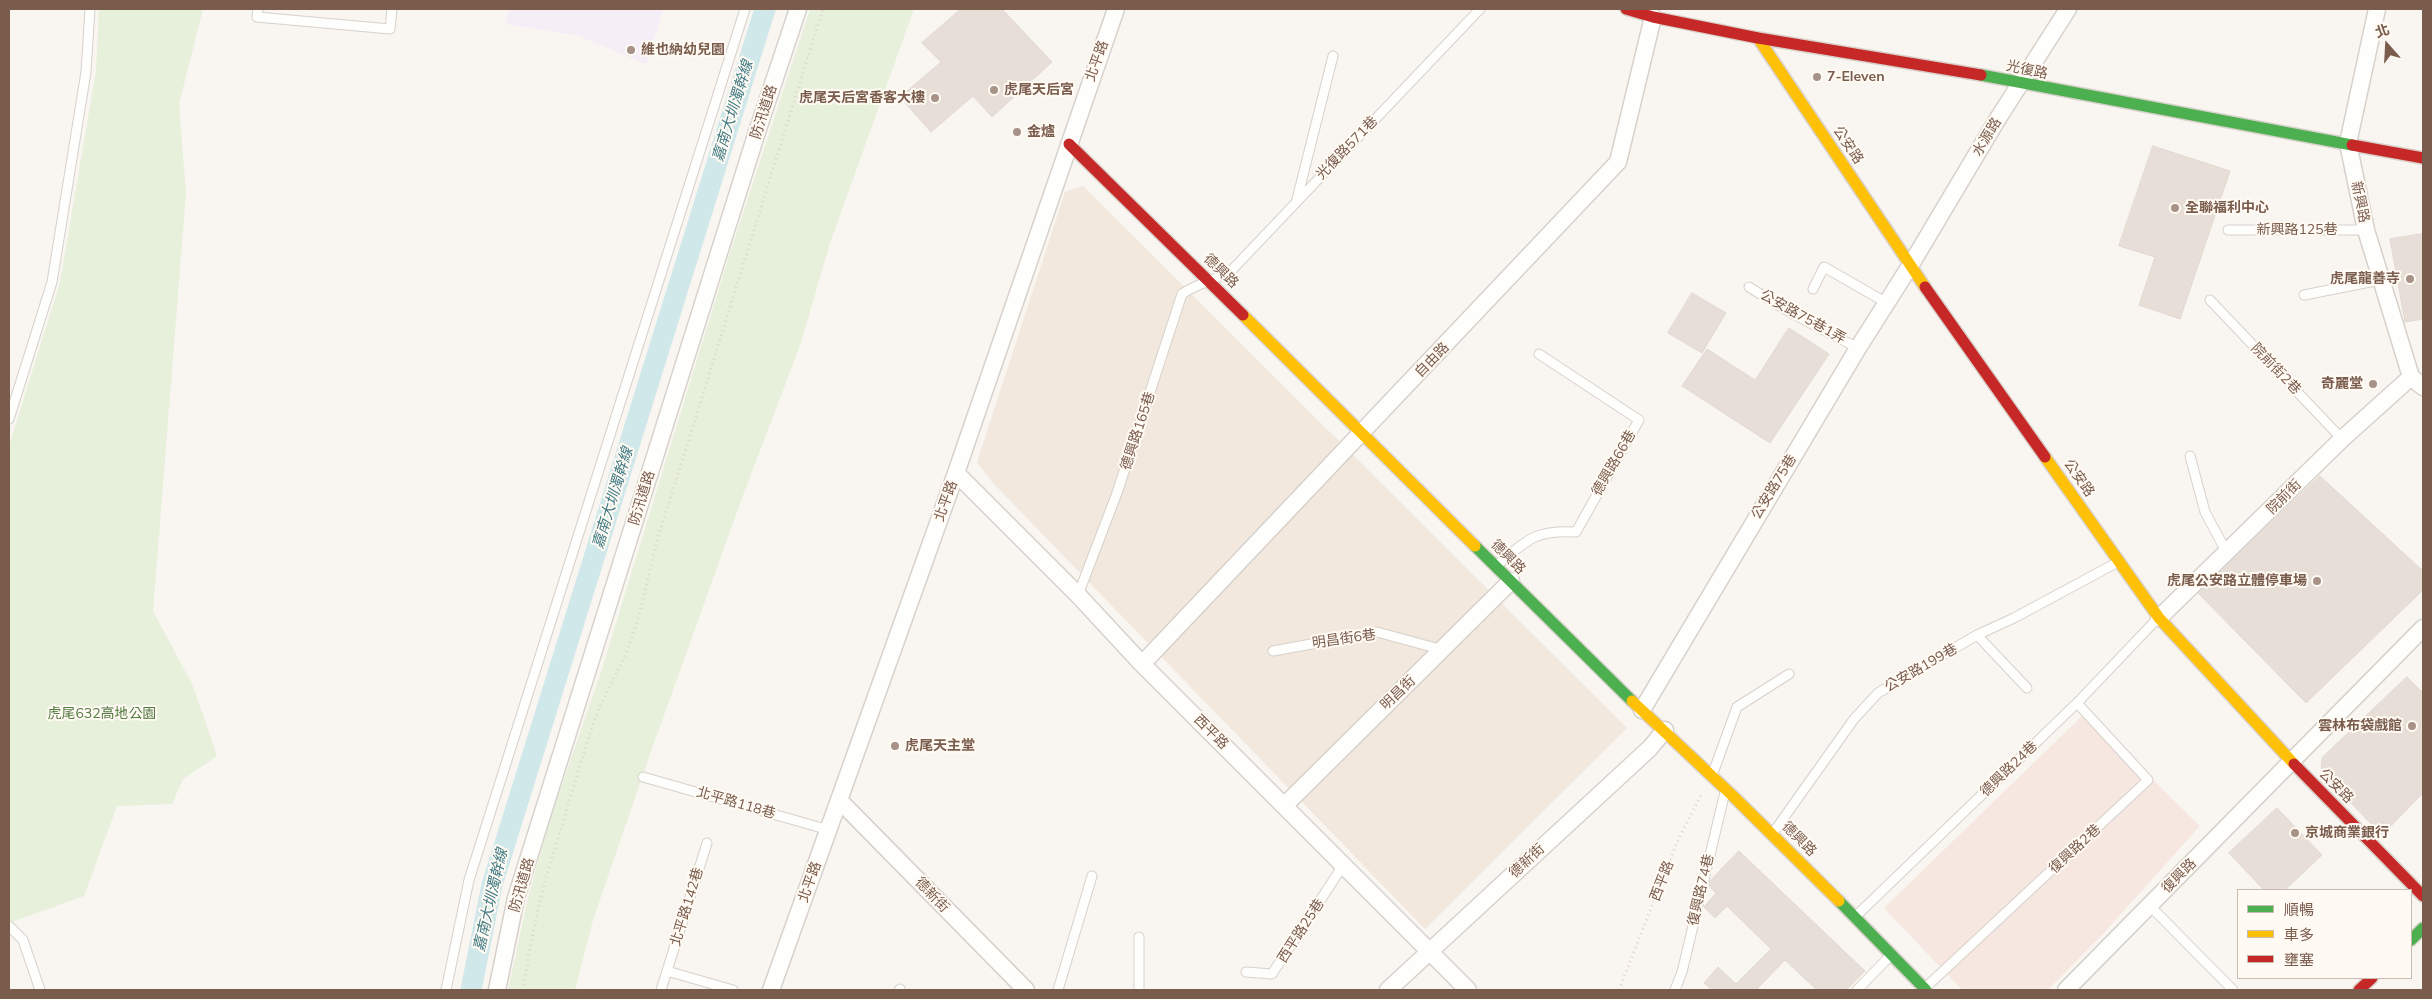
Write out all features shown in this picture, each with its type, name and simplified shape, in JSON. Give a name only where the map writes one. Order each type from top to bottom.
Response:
[{"type":"street","name":"防汛道路","points":[[497,990],[519,889],[748,161],[798,9]]},
{"type":"street","name":"北平路","points":[[771,990],[956,473],[1116,9]]},
{"type":"street","name":"光復路","points":[[1626,9],[1653,18],[1758,38],[2021,82],[2058,92],[2423,158]]},
{"type":"street","name":"水源路","points":[[1910,266],[2021,82],[2068,9]]},
{"type":"street","name":"新興路","points":[[2377,9],[2348,143],[2366,230],[2380,280],[2417,382]]},
{"type":"street","name":"自由路","points":[[1142,664],[1618,162],[1653,18]]},
{"type":"street","name":"公安路","points":[[1758,38],[1910,266],[2159,618],[2292,762],[2423,896]]},
{"type":"street","name":"德興路","points":[[1069,144],[1642,710],[1726,789],[1856,917],[1925,990]]},
{"type":"street","name":"公安路75巷","points":[[1642,710],[1858,348],[1910,266]]},
{"type":"street","name":"院前街","points":[[2159,618],[2342,439],[2417,382]]},
{"type":"street","name":"西平路","points":[[956,473],[1078,595],[1142,664],[1468,990]]},
{"type":"street","name":"明昌街","points":[[1285,805],[1511,581]]},
{"type":"street","name":"復興路","points":[[2066,990],[2423,628]]},
{"type":"street","name":"德新街","points":[[1388,990],[1650,748],[1665,730]]},
{"type":"street","name":"德新街","points":[[839,800],[1026,990]]},
{"type":"street","points":[[2412,939],[2423,928]]},
{"type":"street","points":[[2359,990],[2371,979]]},
{"type":"lane","points":[[9,419],[52,282],[86,72],[90,9]]},
{"type":"lane","points":[[258,9],[257,17],[390,29],[392,9]]},
{"type":"lane","points":[[446,990],[468,880],[745,9]]},
{"type":"lane","name":"光復路571巷","points":[[1210,282],[1230,272],[1480,9]]},
{"type":"lane","points":[[1297,200],[1333,56]]},
{"type":"lane","name":"新興路125巷","points":[[2228,230],[2366,230]]},
{"type":"lane","points":[[1813,289],[1824,268],[1887,303]]},
{"type":"lane","points":[[2304,295],[2380,280]]},
{"type":"lane","name":"德興路165巷","points":[[1078,595],[1118,493],[1182,294],[1192,287],[1210,282]]},
{"type":"lane","name":"公安路75巷1弄","points":[[1749,286],[1792,314],[1858,348]]},
{"type":"lane","name":"院前街2巷","points":[[2210,300],[2342,439]]},
{"type":"lane","name":"德興路66巷","points":[[1496,566],[1533,536],[1555,531],[1576,532],[1639,420],[1539,354]]},
{"type":"lane","points":[[2190,456],[2205,512],[2227,553]]},
{"type":"lane","name":"公安路199巷","points":[[1772,834],[1854,719],[1878,693],[1977,635],[2014,618],[2120,561]]},
{"type":"lane","name":"德興路24巷","points":[[1856,917],[2077,702],[2159,618]]},
{"type":"lane","name":"明昌街6巷","points":[[1273,651],[1376,632],[1443,650]]},
{"type":"lane","points":[[1977,635],[2027,688]]},
{"type":"lane","points":[[1712,776],[1737,706],[1789,674]]},
{"type":"lane","name":"復興路2巷","points":[[1925,990],[2148,780],[2077,702]]},
{"type":"lane","name":"北平路118巷","points":[[643,776],[829,830]]},
{"type":"lane","name":"復興路74巷","points":[[1675,990],[1682,972],[1726,789]]},
{"type":"lane","name":"北平路142巷","points":[[661,990],[706,843]]},
{"type":"lane","name":"西平路25巷","points":[[1246,972],[1272,974],[1344,864]]},
{"type":"lane","points":[[1058,990],[1092,876]]},
{"type":"lane","points":[[2150,906],[2232,990]]},
{"type":"lane","points":[[9,926],[23,940],[40,990]]},
{"type":"lane","points":[[1139,937],[1139,990]]},
{"type":"lane","points":[[1856,990],[1892,954]]},
{"type":"lane","points":[[667,971],[733,990]]},
{"type":"path","points":[[523,990],[536,919],[584,752],[599,709],[623,662],[634,633],[659,535],[691,438],[709,370],[739,285],[754,226],[797,99],[823,9]]},
{"type":"path","name":"西平路","points":[[1619,990],[1677,842],[1712,776]]},
{"type":"shaded area","name":"維也納幼兒園","points":[[510,9],[664,9],[646,64],[579,36],[505,24]]},
{"type":"shaded area","points":[[1083,186],[1627,728],[1425,929],[992,482],[977,462],[1065,192]]},
{"type":"shaded area","points":[[2085,713],[2200,826],[2102,935],[2048,990],[1962,990],[1884,908]]},
{"type":"green space","name":"虎尾632高地公園","points":[[99,9],[203,9],[179,104],[186,193],[153,611],[193,686],[217,756],[183,779],[172,804],[117,806],[84,896],[12,922],[9,918],[9,446],[60,282],[96,71]]},
{"type":"green space","points":[[810,9],[914,9],[829,246],[801,343],[742,498],[649,757],[593,920],[575,990],[508,990],[528,898],[549,822],[600,675],[728,259]]},
{"type":"building","name":"虎尾天后宮","points":[[961,9],[1002,9],[1052,62],[992,117],[973,96],[931,132],[900,97],[941,62],[922,43]]},
{"type":"building","name":"全聯福利中心","points":[[2153,146],[2230,171],[2180,319],[2139,305],[2155,257],[2119,246]]},
{"type":"building","name":"虎尾龍善寺","points":[[2423,234],[2423,319],[2405,322],[2390,239]]},
{"type":"building","points":[[1692,293],[1726,313],[1702,353],[1668,333]]},
{"type":"building","points":[[1789,328],[1829,354],[1770,443],[1682,386],[1707,349],[1755,380]]},
{"type":"building","name":"虎尾公安路立體停車場","points":[[2320,476],[2423,571],[2423,590],[2306,703],[2198,593]]},
{"type":"building","points":[[2407,677],[2423,693],[2423,793],[2382,835],[2321,772],[2322,758]]},
{"type":"building","points":[[2277,808],[2322,855],[2286,889],[2263,889],[2229,853]]},
{"type":"building","points":[[1739,851],[1865,971],[1846,990],[1817,990],[1785,960],[1756,990],[1712,990],[1704,983],[1718,967],[1736,984],[1771,949],[1727,906],[1715,918],[1704,907],[1716,893],[1709,886],[1710,881]]},
{"type":"waterway","name":"嘉南大圳濁幹線","points":[[471,990],[492,885],[765,9]]},
{"type":"traffic: fast","points":[[1981,75],[2352,145]]},
{"type":"traffic: fast","points":[[1475,546],[1632,701]]},
{"type":"traffic: fast","points":[[1839,901],[1926,990]]},
{"type":"traffic: fast","points":[[2412,939],[2423,928]]},
{"type":"traffic: slow","points":[[1758,38],[1925,287]]},
{"type":"traffic: slow","points":[[1243,315],[1475,546]]},
{"type":"traffic: slow","points":[[2045,457],[2159,618],[2294,764]]},
{"type":"traffic: slow","points":[[1632,701],[1735,798],[1839,901]]},
{"type":"traffic: jam","points":[[1626,9],[1653,17],[1758,38],[1981,75]]},
{"type":"traffic: jam","points":[[1069,144],[1243,315]]},
{"type":"traffic: jam","points":[[2352,145],[2423,158]]},
{"type":"traffic: jam","points":[[1925,287],[2045,457]]},
{"type":"traffic: jam","points":[[2294,764],[2423,896]]},
{"type":"traffic: jam","points":[[2359,990],[2371,979]]},
{"type":"place","name":"維也納幼兒園","points":[[631,50]]},
{"type":"place","name":"7-Eleven","points":[[1817,77]]},
{"type":"place","name":"虎尾天后宮","points":[[994,90]]},
{"type":"place","name":"虎尾天后宮香客大樓","points":[[935,98]]},
{"type":"place","name":"金爐","points":[[1017,132]]},
{"type":"place","name":"全聯福利中心","points":[[2175,208]]},
{"type":"place","name":"虎尾龍善寺","points":[[2410,279]]},
{"type":"place","name":"奇麗堂","points":[[2373,384]]},
{"type":"place","name":"虎尾公安路立體停車場","points":[[2317,581]]},
{"type":"place","name":"雲林布袋戲館","points":[[2412,726]]},
{"type":"place","name":"虎尾天主堂","points":[[895,746]]},
{"type":"place","name":"京城商業銀行","points":[[2295,833]]}]
